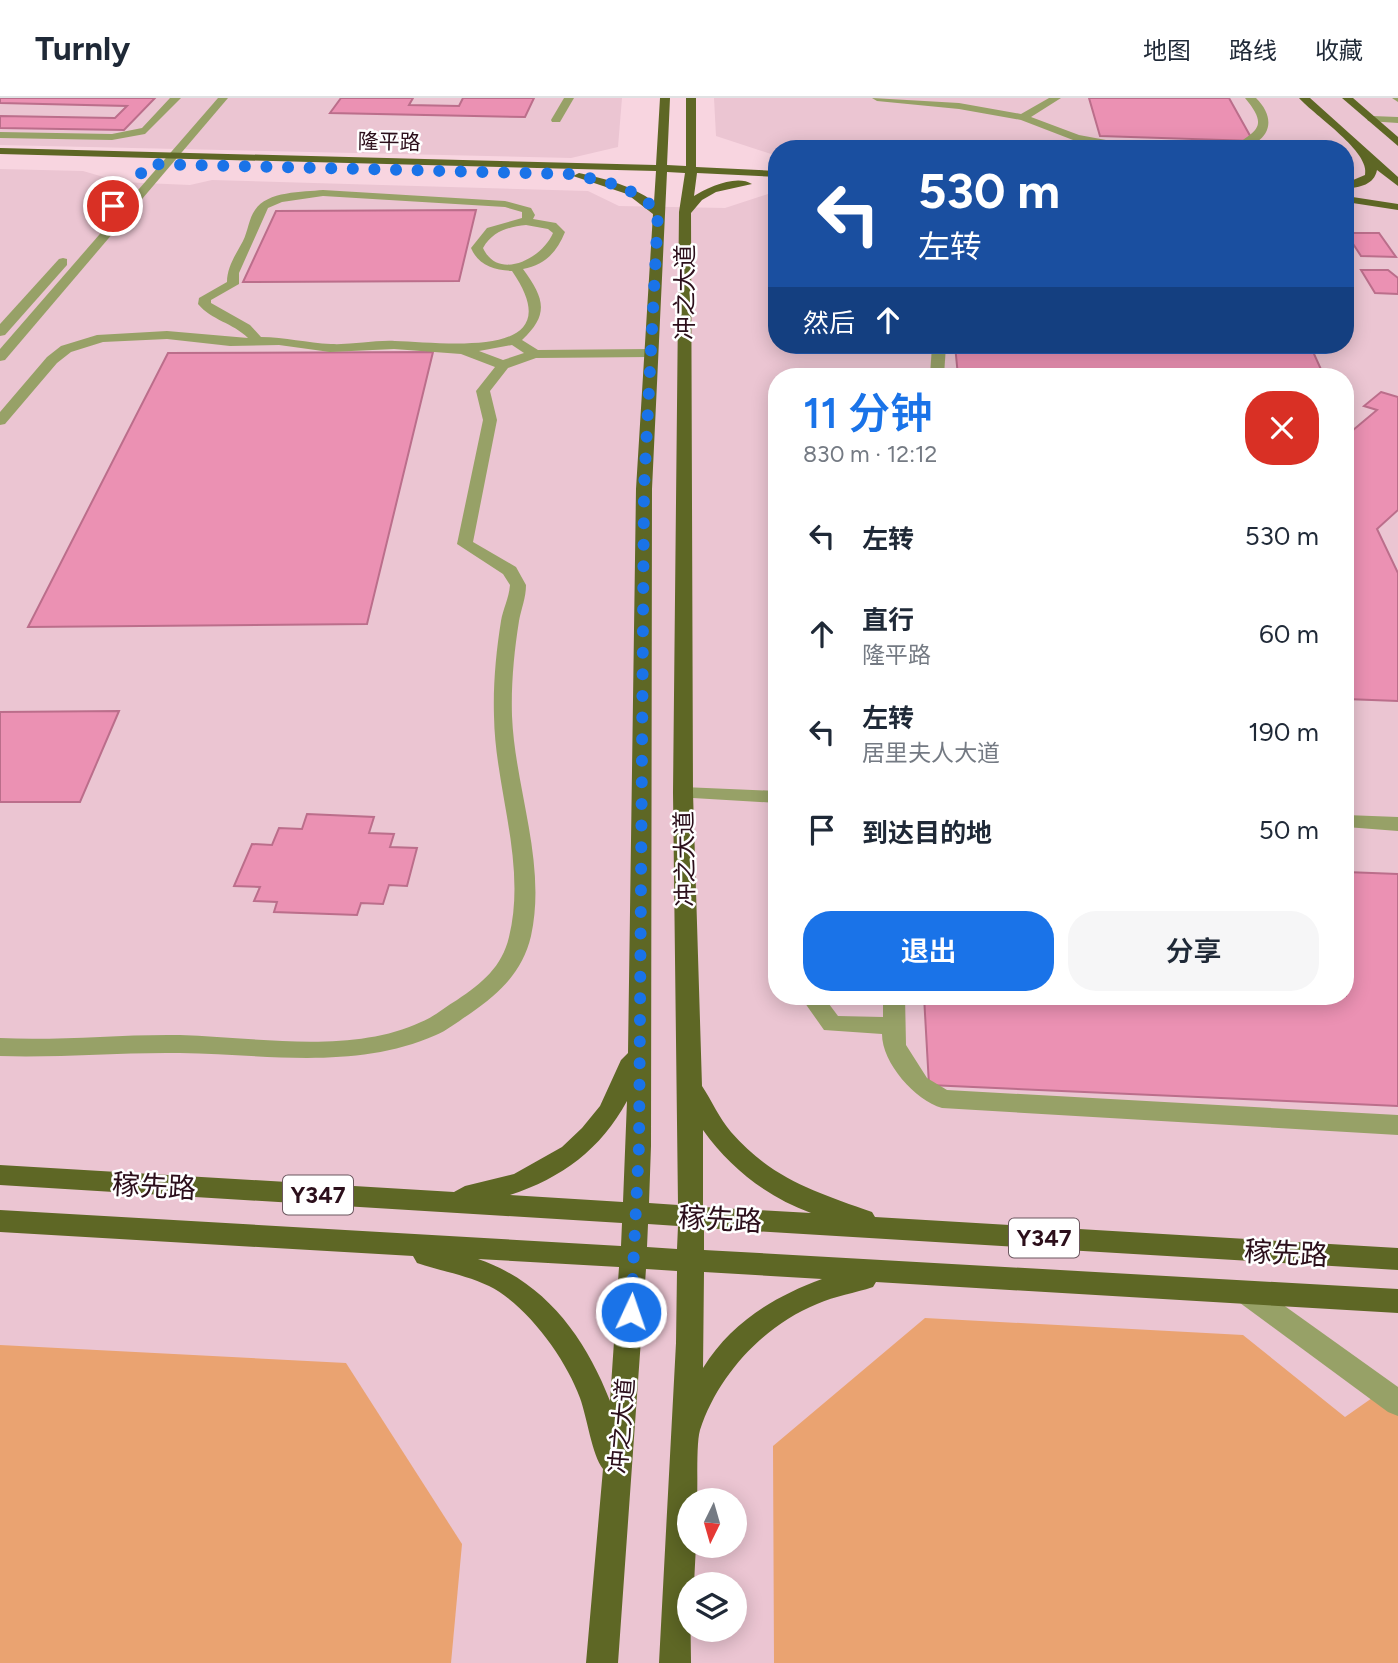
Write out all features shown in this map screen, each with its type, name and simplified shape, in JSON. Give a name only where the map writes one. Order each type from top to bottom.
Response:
[{"type":"main road","name":"冲之大道","points":[[602,1663],[636,1214],[644,488],[665,98]]},
{"type":"main road","name":"冲之大道","points":[[675,1663],[686,1436],[691,1217],[683,793],[685,212],[691,176],[691,98]]},
{"type":"main road","points":[[1304,98],[1350,140]]},
{"type":"main road","points":[[1347,98],[1398,144]]},
{"type":"main road","points":[[690,136],[697,150],[705,157],[768,176]]},
{"type":"main road","points":[[567,170],[647,156],[658,149],[662,137]]},
{"type":"main road","points":[[1354,143],[1398,183]]},
{"type":"main road","name":"隆平路","points":[[0,151],[160,160]]},
{"type":"main road","points":[[1354,184],[1370,177],[1372,169],[1366,154]]},
{"type":"main road","name":"隆平路","points":[[0,161],[160,160],[660,172],[691,176],[768,178]]},
{"type":"main road","points":[[567,170],[632,190],[658,212]]},
{"type":"main road","points":[[685,212],[694,200],[714,189],[768,179]]},
{"type":"main road","points":[[1354,189],[1398,192]]},
{"type":"main road","points":[[1354,198],[1398,197]]},
{"type":"main road","points":[[1354,199],[1398,207]]},
{"type":"main road","points":[[423,1201],[486,1193],[535,1176],[575,1152],[604,1121],[625,1084],[640,1034]]},
{"type":"main road","points":[[689,1083],[706,1120],[730,1149],[762,1175],[802,1198],[850,1216],[913,1231]]},
{"type":"main road","name":"稼先路","points":[[0,1175],[1398,1259]]},
{"type":"main road","name":"稼先路","points":[[0,1221],[1398,1301]]},
{"type":"main road","points":[[372,1242],[446,1260],[507,1283],[548,1319],[581,1364],[597,1402],[617,1482]]},
{"type":"main road","points":[[686,1436],[700,1396],[723,1360],[752,1328],[788,1302],[834,1284],[897,1272]]},
{"type":"street","points":[[0,135],[112,137],[145,131],[176,98]]},
{"type":"street","points":[[0,357],[208,98]]},
{"type":"street","points":[[103,217],[223,98]]},
{"type":"street","points":[[556,120],[569,98]]},
{"type":"street","points":[[877,98],[959,106],[1023,117],[1077,138],[1095,140]]},
{"type":"street","points":[[1023,117],[1056,98]]},
{"type":"street","points":[[1250,98],[1258,104],[1264,116],[1261,135],[1255,140]]},
{"type":"street","points":[[1372,120],[1398,120]]},
{"type":"street","points":[[258,342],[235,319],[209,310],[204,304],[205,298],[233,284],[233,273],[257,226],[259,212],[264,206],[279,199],[323,193],[350,193],[505,204],[527,211],[529,215],[526,220]]},
{"type":"street","points":[[526,220],[552,226],[559,232],[557,241],[548,251],[534,262],[516,268],[490,264],[481,257],[477,248],[482,238],[507,223],[526,220]]},
{"type":"street","points":[[0,332],[76,248]]},
{"type":"street","points":[[0,421],[52,360],[66,349],[121,335],[198,337],[230,342],[279,341],[330,348],[394,345],[463,350],[514,341],[535,318],[537,305],[533,292],[516,268]]},
{"type":"street","points":[[514,341],[535,354]]},
{"type":"street","points":[[66,349],[193,347]]},
{"type":"street","points":[[463,350],[503,365]]},
{"type":"street","points":[[0,1047],[33,1049],[181,1044],[313,1051],[370,1047],[428,1030],[482,994],[508,967],[521,933],[524,902],[523,865],[506,765],[503,716],[506,646],[518,585],[510,571],[464,544],[490,421],[483,393],[503,365],[535,354],[650,353]]},
{"type":"street","points":[[683,793],[768,797]]},
{"type":"street","points":[[1354,821],[1398,824]]},
{"type":"street","points":[[818,1005],[832,1024],[894,1026]]},
{"type":"street","points":[[894,1005],[894,1046],[919,1084],[942,1099],[1398,1125]]},
{"type":"street","points":[[1245,1292],[1398,1404]]},
{"type":"shaded area","points":[[0,98],[622,98],[618,147],[571,158],[0,145]]},
{"type":"shaded area","points":[[714,98],[1398,98],[1398,1663],[0,1663],[0,169],[83,171],[121,182],[190,185],[212,180],[588,191],[619,206],[725,208],[768,194],[768,354],[1354,354],[1354,140],[768,140],[768,153],[716,136]]},
{"type":"shaded area","points":[[925,1318],[1243,1335],[1345,1417],[1392,1384],[1398,1389],[1398,1663],[774,1663],[773,1446]]},
{"type":"shaded area","points":[[0,1345],[346,1363],[462,1544],[451,1663],[0,1663]]},
{"type":"building","points":[[0,98],[155,98],[124,130],[0,128],[0,116],[115,118],[127,106],[0,103]]},
{"type":"building","points":[[341,98],[413,98],[409,105],[459,106],[463,98],[534,98],[525,117],[330,113]]},
{"type":"building","points":[[1089,98],[1229,98],[1252,140],[1222,140],[1100,136]]},
{"type":"building","points":[[476,210],[459,281],[243,282],[276,211]]},
{"type":"building","points":[[1354,233],[1379,233],[1396,257],[1361,256],[1354,245]]},
{"type":"building","points":[[1361,270],[1388,270],[1398,278],[1398,294],[1375,293]]},
{"type":"building","points":[[433,352],[367,624],[28,627],[168,353]]},
{"type":"building","points":[[956,354],[1314,354],[1320,368],[957,368]]},
{"type":"building","points":[[1381,392],[1398,397],[1398,510],[1377,529],[1398,573],[1398,701],[1354,699],[1354,429],[1377,410],[1364,406]]},
{"type":"building","points":[[119,711],[80,802],[0,802],[0,712]]},
{"type":"building","points":[[307,814],[374,817],[369,833],[394,834],[390,847],[417,848],[407,886],[389,885],[383,904],[361,903],[357,915],[274,912],[277,902],[254,901],[260,887],[234,886],[252,844],[272,845],[279,828],[302,829]]},
{"type":"building","points":[[1354,872],[1398,874],[1398,1106],[929,1085],[925,1005],[1354,1005]]},
{"type":"route","points":[[113,206],[149,164],[571,174],[632,190],[658,212],[644,488],[639,1146],[631,1312]]}]
